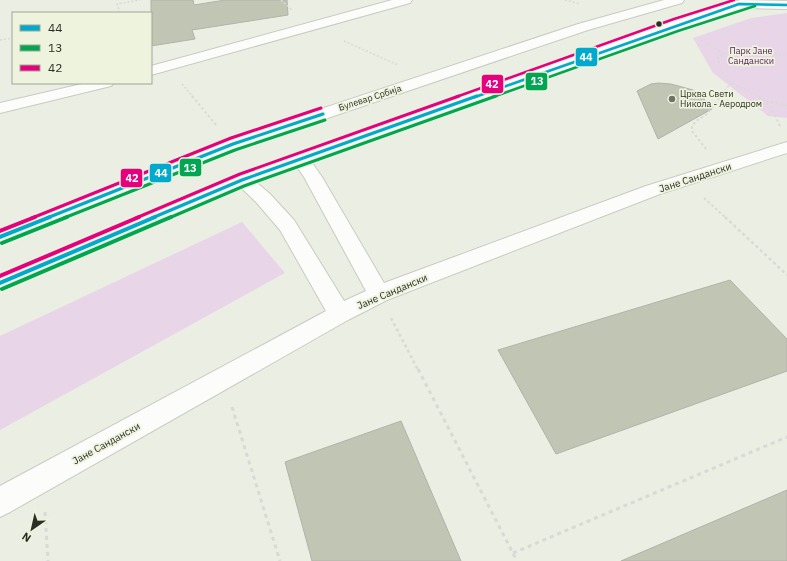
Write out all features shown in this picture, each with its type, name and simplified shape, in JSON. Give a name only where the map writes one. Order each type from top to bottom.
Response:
[{"type":"street","points":[[152,71],[406,0]]},
{"type":"street","name":"Булевар Србија","points":[[0,238],[233,144],[584,27],[678,0]]},
{"type":"street","points":[[0,283],[242,180],[300,158],[676,24],[753,0]]},
{"type":"street","points":[[739,4],[787,5]]},
{"type":"street","points":[[0,108],[102,84]]},
{"type":"street","name":"Јане Сандански","points":[[0,502],[223,378],[379,294],[653,190],[721,168],[784,139]]},
{"type":"street","points":[[300,158],[313,177],[379,294]]},
{"type":"street","points":[[242,180],[262,198],[286,225],[340,314]]},
{"type":"path","points":[[120,12],[117,4],[140,0]]},
{"type":"path","points":[[313,27],[404,67]]},
{"type":"path","points":[[0,40],[12,38]]},
{"type":"path","points":[[698,39],[723,53]]},
{"type":"path","points":[[787,55],[764,51],[731,51],[723,53],[718,57],[720,72],[731,83],[765,100],[787,105]]},
{"type":"path","points":[[168,67],[220,130]]},
{"type":"path","points":[[721,168],[692,131],[692,126],[696,121],[707,114],[731,83]]},
{"type":"path","points":[[765,100],[774,111],[784,139]]},
{"type":"path","points":[[685,180],[785,271],[787,275]]},
{"type":"path","points":[[379,294],[517,561]]},
{"type":"path","points":[[223,378],[280,561]]},
{"type":"path","points":[[513,553],[787,437]]},
{"type":"path","points":[[43,478],[48,561]]},
{"type":"green space","name":"Парк Јане Сандански","points":[[787,13],[787,118],[768,116],[713,73],[693,38],[751,18]]},
{"type":"green space","points":[[242,222],[285,273],[0,430],[0,336]]},
{"type":"building","points":[[151,0],[193,0],[194,5],[225,0],[287,0],[288,15],[192,30],[195,39],[152,46]]},
{"type":"building","name":"Црква Свети Никола - Аеродром","points":[[651,84],[671,84],[693,90],[701,95],[712,109],[658,139],[637,91]]},
{"type":"building","points":[[730,280],[787,339],[787,371],[556,454],[498,350]]},
{"type":"building","points":[[401,421],[461,561],[312,561],[285,462]]},
{"type":"building","points":[[787,490],[787,561],[621,561]]},
{"type":"transit line","name":"42","points":[[0,276],[240,174],[674,19],[734,0]]},
{"type":"transit line","name":"44","points":[[0,283],[242,180],[676,25],[739,4],[787,5]]},
{"type":"transit line","name":"13","points":[[2,289],[244,186],[678,31],[755,6]]},
{"type":"transit line","name":"42","points":[[0,231],[231,138],[321,108]]},
{"type":"transit line","name":"44","points":[[0,237],[233,144],[323,114]]},
{"type":"transit line","name":"13","points":[[2,243],[235,150],[325,120]]},
{"type":"place","name":"Црква Свети Никола - Аеродром","points":[[672,99]]}]
